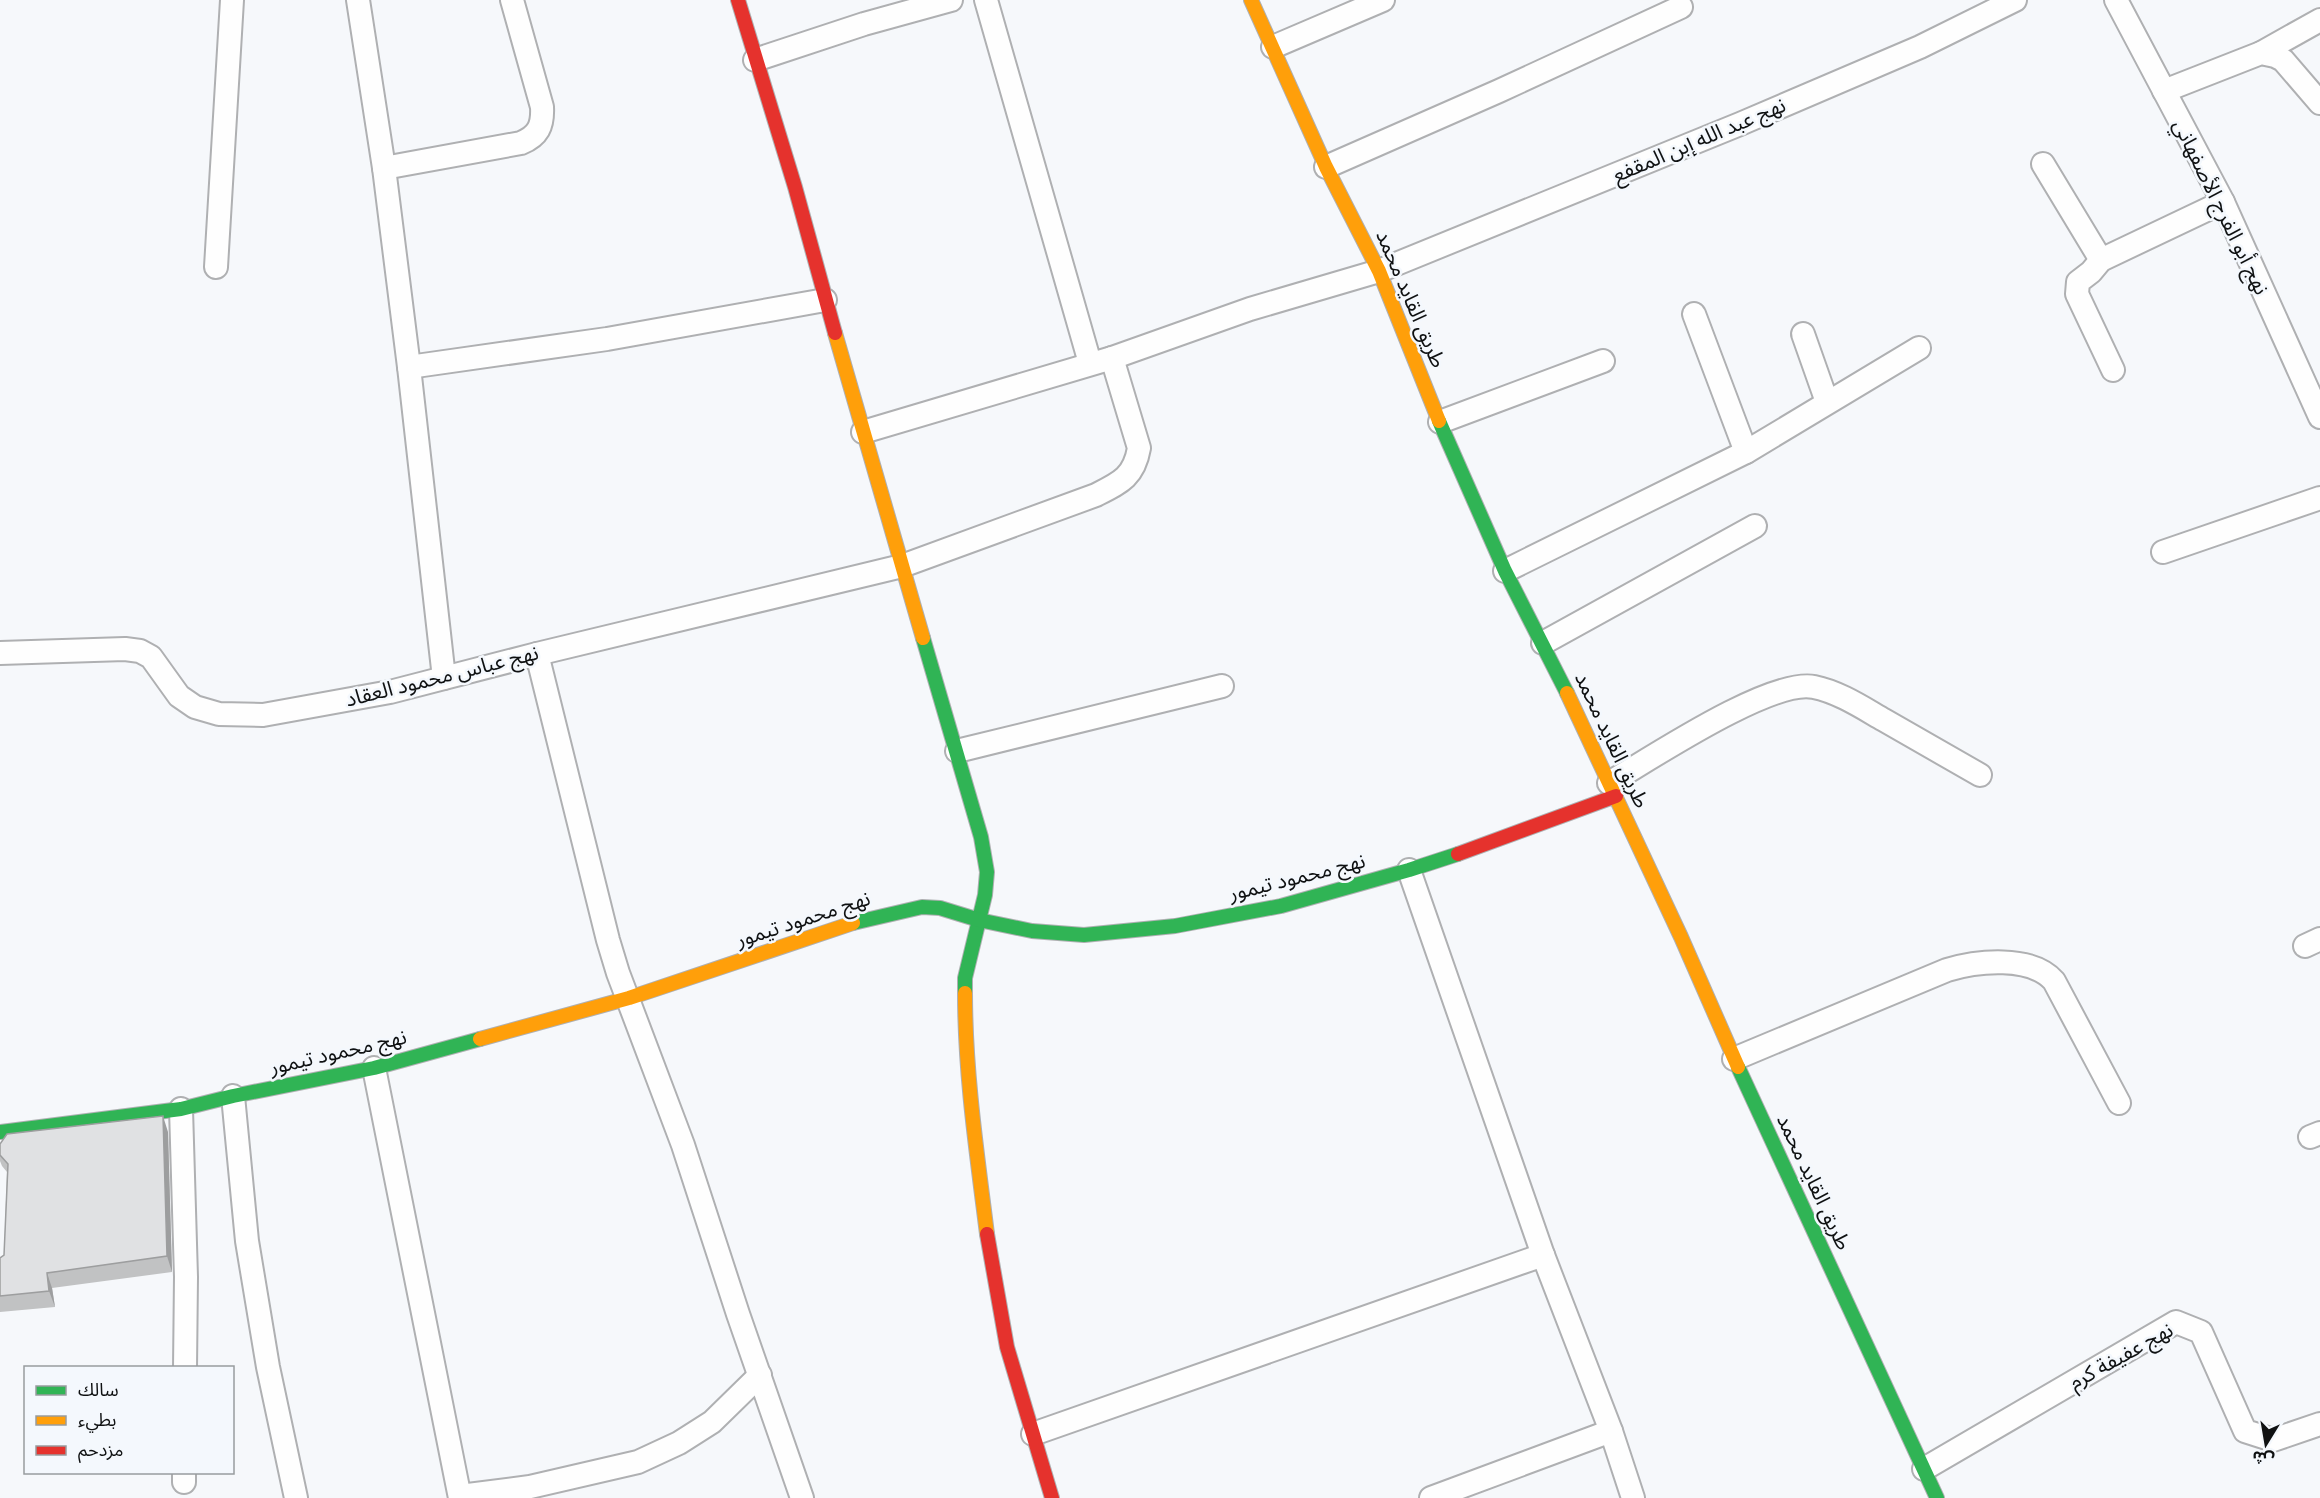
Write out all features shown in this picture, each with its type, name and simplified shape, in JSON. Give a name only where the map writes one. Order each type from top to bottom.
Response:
[{"type":"street","points":[[216,267],[232,0]]},
{"type":"street","points":[[358,0],[384,168],[410,367],[444,678]]},
{"type":"street","points":[[384,168],[521,143],[532,138],[539,130],[543,120],[542,107],[512,0]]},
{"type":"street","points":[[738,0],[754,60],[795,187],[825,300],[981,837],[987,872],[985,896],[970,951],[966,978],[965,1032],[975,1139],[989,1249],[1007,1347],[1052,1498]]},
{"type":"street","points":[[754,60],[864,24],[951,0]]},
{"type":"street","name":"نهج عباس محمود العقاد","points":[[0,653],[125,649],[140,651],[151,657],[179,696],[195,707],[219,714],[263,715],[390,692],[902,566],[1096,495],[1117,485],[1129,475],[1136,463],[1139,448],[1101,360],[986,0]]},
{"type":"street","name":"طريق القايد محمد","points":[[1251,0],[1326,167],[1379,271],[1440,422],[1505,571],[1543,644],[1681,937],[1734,1059],[1937,1498]]},
{"type":"street","points":[[1273,47],[1383,0]]},
{"type":"street","name":"نهج عبد الله إبن المقفع","points":[[863,432],[1101,360],[1250,309],[1379,271],[1740,124],[1920,47],[2015,0]]},
{"type":"street","name":"نهج أبو الفرج الأصفهاني","points":[[2116,0],[2223,202],[2320,417]]},
{"type":"street","points":[[1326,167],[1681,7]]},
{"type":"street","points":[[2164,91],[2261,53],[2320,20]]},
{"type":"street","points":[[2261,53],[2283,60],[2320,103]]},
{"type":"street","points":[[2043,164],[2101,260]]},
{"type":"street","points":[[2113,370],[2077,294],[2078,282],[2101,260],[2223,202]]},
{"type":"street","points":[[410,367],[607,339],[825,300]]},
{"type":"street","points":[[1694,314],[1746,452]]},
{"type":"street","points":[[1803,334],[1827,402]]},
{"type":"street","points":[[1505,571],[1746,452],[1919,348]]},
{"type":"street","points":[[1440,422],[1603,361]]},
{"type":"street","points":[[2163,552],[2320,498]]},
{"type":"street","points":[[1543,644],[1755,526]]},
{"type":"street","points":[[537,654],[618,973],[683,1145],[802,1498]]},
{"type":"street","points":[[957,751],[1222,686]]},
{"type":"street","points":[[1612,789],[1728,714],[1780,690],[1813,686],[1846,699],[1980,775]]},
{"type":"street","name":"نهج محمود تيمور","points":[[0,1132],[181,1109],[233,1096],[374,1068],[629,998],[867,918],[931,907],[1032,931],[1084,934],[1175,926],[1281,906],[1408,870],[1499,840],[1612,789]]},
{"type":"street","points":[[1408,870],[1543,1255],[1611,1431],[1633,1498]]},
{"type":"street","points":[[1734,1059],[1947,970],[1976,963],[2008,963],[2032,967],[2047,973],[2054,981],[2119,1103]]},
{"type":"street","points":[[374,1068],[460,1497],[530,1487],[638,1462],[679,1443],[712,1422],[760,1375]]},
{"type":"street","points":[[233,1096],[247,1241],[268,1367],[296,1498]]},
{"type":"street","points":[[181,1109],[186,1277],[185,1366]]},
{"type":"street","points":[[1033,1434],[1543,1255]]},
{"type":"street","name":"نهج عفيفة كرم","points":[[1924,1469],[2176,1322],[2201,1332],[2245,1431],[2273,1440],[2320,1424]]},
{"type":"street","points":[[1431,1498],[1611,1431]]},
{"type":"building","points":[[163,1116],[167,1256],[47,1273],[49,1291],[0,1296],[0,1258],[4,1255],[8,1164],[0,1155],[0,1144],[7,1134]]},
{"type":"traffic: fast","points":[[1439,421],[1505,571],[1567,693]]},
{"type":"traffic: fast","points":[[923,638],[981,837],[987,872],[985,895],[965,978],[965,993]]},
{"type":"traffic: fast","points":[[853,923],[922,907],[940,908],[979,920],[1032,931],[1084,935],[1175,926],[1281,906],[1458,854]]},
{"type":"traffic: fast","points":[[0,1132],[181,1109],[233,1096],[374,1068],[480,1039]]},
{"type":"traffic: fast","points":[[1738,1067],[1937,1498]]},
{"type":"traffic: slow","points":[[1251,0],[1326,167],[1379,271],[1439,421]]},
{"type":"traffic: slow","points":[[835,333],[923,638]]},
{"type":"traffic: slow","points":[[1567,693],[1681,937],[1738,1067]]},
{"type":"traffic: slow","points":[[480,1039],[629,998],[853,923]]},
{"type":"traffic: slow","points":[[965,993],[969,1084],[987,1234]]},
{"type":"traffic: jam","points":[[738,0],[795,187],[835,333]]},
{"type":"traffic: jam","points":[[1458,854],[1616,796]]},
{"type":"traffic: jam","points":[[987,1234],[1007,1347],[1052,1498]]}]
